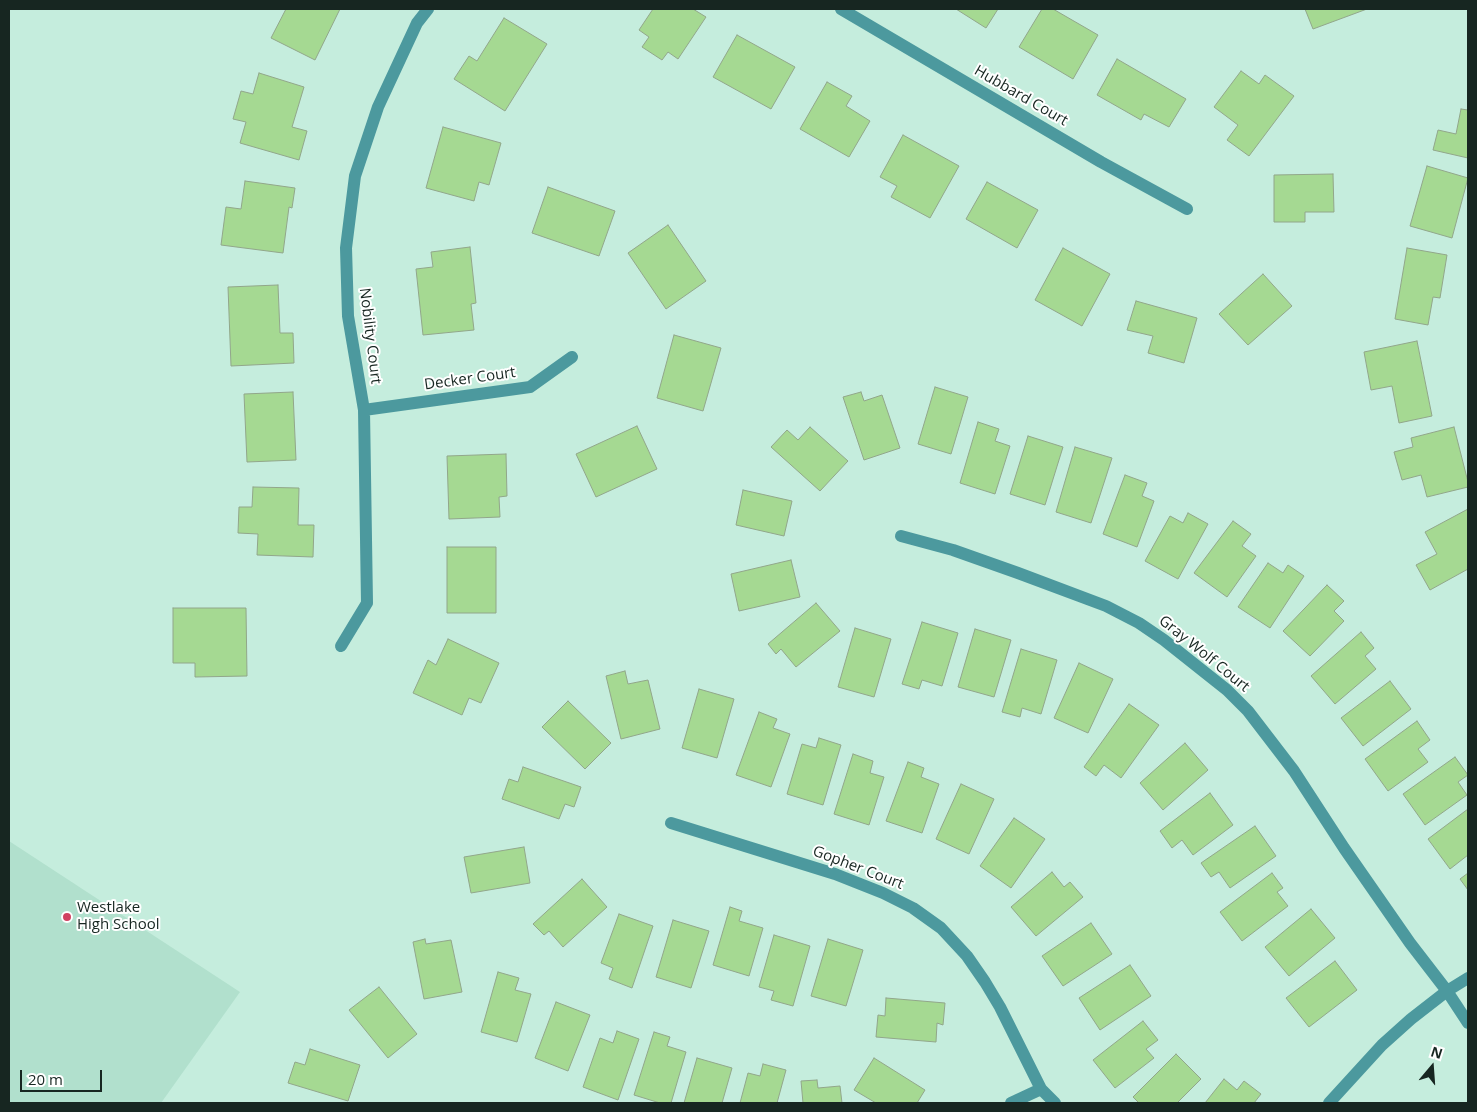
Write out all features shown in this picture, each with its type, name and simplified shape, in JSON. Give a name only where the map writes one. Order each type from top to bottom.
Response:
[{"type":"street","name":"Nobility Court","points":[[341,646],[367,603],[364,410],[348,316],[346,248],[355,176],[378,107],[417,23],[428,9]]},
{"type":"street","name":"Hubbard Court","points":[[842,9],[1100,162],[1186,209]]},
{"type":"street","name":"Decker Court","points":[[364,410],[530,386],[572,357]]},
{"type":"street","name":"Gray Wolf Court","points":[[901,536],[953,550],[1106,606],[1139,623],[1164,640],[1220,684],[1248,711],[1294,771],[1344,848],[1468,1022]]},
{"type":"street","name":"Gopher Court","points":[[671,823],[835,874],[883,893],[913,908],[941,928],[967,956],[985,982],[1000,1007],[1041,1088],[1055,1103]]},
{"type":"street","points":[[1329,1103],[1382,1045],[1411,1019],[1447,991],[1468,978]]},
{"type":"street","points":[[1011,1103],[1041,1088]]},
{"type":"shaded area","name":"Westlake High School","points":[[9,841],[240,992],[161,1103],[9,1103]]},
{"type":"building","points":[[286,9],[340,9],[315,60],[271,38]]},
{"type":"building","points":[[653,9],[693,9],[706,17],[678,59],[668,52],[662,60],[642,47],[649,37],[639,30]]},
{"type":"building","points":[[956,9],[998,9],[986,28]]},
{"type":"building","points":[[1042,9],[1053,9],[1098,35],[1073,79],[1019,47]]},
{"type":"building","points":[[1305,9],[1367,9],[1313,29]]},
{"type":"building","points":[[504,18],[547,44],[505,111],[454,79],[469,56],[477,61]]},
{"type":"building","points":[[737,35],[795,67],[771,109],[713,77]]},
{"type":"building","points":[[1117,59],[1186,99],[1169,127],[1144,114],[1141,120],[1097,95]]},
{"type":"building","points":[[1241,71],[1259,84],[1265,75],[1294,96],[1249,156],[1227,140],[1238,125],[1214,107]]},
{"type":"building","points":[[259,73],[304,87],[292,127],[307,131],[299,160],[240,143],[246,122],[233,119],[241,91],[253,94]]},
{"type":"building","points":[[827,82],[852,96],[846,106],[870,121],[849,157],[800,129]]},
{"type":"building","points":[[1461,109],[1468,110],[1468,158],[1433,150],[1438,130],[1456,134]]},
{"type":"building","points":[[443,127],[501,143],[489,185],[479,182],[474,201],[426,188]]},
{"type":"building","points":[[903,135],[959,166],[930,218],[891,197],[897,186],[880,177]]},
{"type":"building","points":[[1427,166],[1468,178],[1452,238],[1410,226]]},
{"type":"building","points":[[1333,174],[1334,212],[1305,212],[1305,222],[1274,222],[1274,175]]},
{"type":"building","points":[[245,181],[295,188],[292,208],[289,207],[283,253],[221,245],[226,207],[241,209]]},
{"type":"building","points":[[987,182],[1038,210],[1017,248],[966,219]]},
{"type":"building","points":[[548,187],[615,211],[599,256],[532,233]]},
{"type":"building","points":[[668,225],[706,281],[666,309],[628,253]]},
{"type":"building","points":[[470,247],[476,303],[471,304],[474,330],[423,335],[416,269],[433,267],[431,252]]},
{"type":"building","points":[[1063,248],[1110,274],[1082,326],[1035,300]]},
{"type":"building","points":[[1407,248],[1447,255],[1440,298],[1433,297],[1428,325],[1395,319]]},
{"type":"building","points":[[1263,274],[1292,306],[1248,345],[1219,314]]},
{"type":"building","points":[[278,285],[280,333],[293,333],[294,363],[231,366],[228,287]]},
{"type":"building","points":[[1136,301],[1197,318],[1184,363],[1148,353],[1153,336],[1127,330]]},
{"type":"building","points":[[674,335],[721,348],[703,411],[657,398]]},
{"type":"building","points":[[1417,341],[1432,416],[1399,423],[1392,386],[1371,390],[1364,352]]},
{"type":"building","points":[[935,387],[968,397],[951,454],[918,444]]},
{"type":"building","points":[[293,392],[296,460],[247,462],[244,394]]},
{"type":"building","points":[[861,392],[864,401],[882,395],[900,448],[864,460],[843,397]]},
{"type":"building","points":[[978,422],[999,429],[995,441],[1010,446],[995,494],[960,483]]},
{"type":"building","points":[[637,426],[657,469],[596,497],[576,454]]},
{"type":"building","points":[[810,427],[848,461],[820,491],[771,447],[787,430],[798,440]]},
{"type":"building","points":[[1454,427],[1468,487],[1427,497],[1421,475],[1402,480],[1394,452],[1413,447],[1411,438]]},
{"type":"building","points":[[1028,436],[1063,447],[1045,505],[1010,494]]},
{"type":"building","points":[[1075,447],[1112,458],[1091,523],[1056,512]]},
{"type":"building","points":[[506,454],[507,496],[499,497],[500,517],[449,519],[447,456]]},
{"type":"building","points":[[1125,475],[1147,483],[1142,496],[1154,501],[1137,547],[1103,534]]},
{"type":"building","points":[[253,487],[299,488],[298,525],[314,525],[313,557],[257,555],[258,534],[238,533],[239,507],[252,507]]},
{"type":"building","points":[[743,490],[792,501],[784,536],[736,525]]},
{"type":"building","points":[[1468,509],[1468,569],[1430,590],[1416,565],[1437,554],[1425,532]]},
{"type":"building","points":[[1188,513],[1208,524],[1178,579],[1145,561],[1170,516],[1183,523]]},
{"type":"building","points":[[1233,521],[1251,534],[1242,546],[1256,556],[1227,597],[1194,573]]},
{"type":"building","points":[[447,547],[496,547],[496,613],[447,613]]},
{"type":"building","points":[[791,560],[800,597],[739,611],[731,574]]},
{"type":"building","points":[[1268,563],[1283,573],[1288,565],[1304,576],[1270,628],[1238,607]]},
{"type":"building","points":[[1327,585],[1344,601],[1334,611],[1344,621],[1310,656],[1283,631]]},
{"type":"building","points":[[816,603],[840,631],[796,667],[781,649],[776,654],[768,644]]},
{"type":"building","points":[[173,608],[246,608],[247,676],[195,677],[195,663],[173,663]]},
{"type":"building","points":[[922,622],[958,633],[942,686],[922,680],[919,689],[902,684]]},
{"type":"building","points":[[855,628],[891,639],[874,697],[838,687]]},
{"type":"building","points":[[975,629],[1011,640],[994,697],[958,687]]},
{"type":"building","points":[[1361,632],[1374,648],[1365,656],[1376,669],[1335,704],[1311,676]]},
{"type":"building","points":[[448,639],[499,663],[481,703],[469,698],[462,715],[413,693],[428,660],[436,665]]},
{"type":"building","points":[[1021,649],[1057,660],[1041,714],[1022,708],[1020,717],[1002,712]]},
{"type":"building","points":[[1079,663],[1113,679],[1088,733],[1054,718]]},
{"type":"building","points":[[625,671],[628,684],[648,680],[660,729],[621,739],[606,676]]},
{"type":"building","points":[[1390,681],[1411,709],[1363,746],[1341,718]]},
{"type":"building","points":[[699,689],[734,699],[717,758],[682,748]]},
{"type":"building","points":[[568,701],[611,743],[585,769],[542,727]]},
{"type":"building","points":[[1129,704],[1159,725],[1121,778],[1104,765],[1096,776],[1084,767]]},
{"type":"building","points":[[759,712],[777,719],[773,728],[790,734],[771,787],[736,775]]},
{"type":"building","points":[[1417,721],[1430,740],[1418,749],[1428,762],[1388,791],[1365,759]]},
{"type":"building","points":[[819,738],[841,745],[823,805],[787,794],[802,744],[816,748]]},
{"type":"building","points":[[1185,743],[1208,770],[1163,810],[1140,783]]},
{"type":"building","points":[[853,754],[873,761],[870,773],[884,777],[869,825],[834,814]]},
{"type":"building","points":[[1455,757],[1468,775],[1458,782],[1467,795],[1425,825],[1403,794]]},
{"type":"building","points":[[908,762],[924,768],[921,777],[939,784],[922,833],[886,821]]},
{"type":"building","points":[[523,767],[581,787],[574,807],[565,804],[559,819],[502,799],[509,779],[518,782]]},
{"type":"building","points":[[961,784],[994,799],[969,854],[936,839]]},
{"type":"building","points":[[1210,793],[1233,825],[1193,855],[1182,840],[1172,848],[1160,831]]},
{"type":"building","points":[[1468,809],[1468,855],[1450,869],[1428,839]]},
{"type":"building","points":[[1014,818],[1045,839],[1011,888],[980,866]]},
{"type":"building","points":[[1255,826],[1276,856],[1230,888],[1219,872],[1211,877],[1201,863]]},
{"type":"building","points":[[524,847],[530,883],[471,893],[464,857]]},
{"type":"building","points":[[1052,872],[1064,887],[1070,882],[1083,897],[1036,936],[1011,907]]},
{"type":"building","points":[[1272,873],[1283,888],[1277,892],[1288,906],[1242,941],[1220,912]]},
{"type":"building","points":[[1468,873],[1468,890],[1460,879]]},
{"type":"building","points":[[582,879],[607,907],[563,947],[549,931],[544,935],[533,924]]},
{"type":"building","points":[[730,907],[742,911],[739,921],[763,928],[749,976],[713,965]]},
{"type":"building","points":[[1311,909],[1335,938],[1289,976],[1265,947]]},
{"type":"building","points":[[619,914],[653,926],[632,988],[609,979],[613,968],[601,963]]},
{"type":"building","points":[[673,920],[709,931],[691,988],[656,977]]},
{"type":"building","points":[[1091,923],[1112,954],[1063,986],[1042,956]]},
{"type":"building","points":[[774,935],[810,946],[793,1006],[771,1000],[774,991],[759,987]]},
{"type":"building","points":[[425,939],[426,944],[451,940],[462,992],[424,999],[413,942]]},
{"type":"building","points":[[828,939],[863,950],[846,1006],[811,996]]},
{"type":"building","points":[[1335,961],[1357,990],[1309,1027],[1286,998]]},
{"type":"building","points":[[1130,965],[1151,996],[1100,1030],[1079,998]]},
{"type":"building","points":[[498,972],[519,978],[515,990],[531,994],[517,1042],[481,1032]]},
{"type":"building","points":[[379,987],[417,1034],[388,1058],[349,1010]]},
{"type":"building","points":[[886,998],[945,1003],[943,1025],[937,1023],[936,1042],[876,1037],[878,1015],[885,1016]]},
{"type":"building","points":[[556,1002],[590,1015],[568,1071],[535,1058]]},
{"type":"building","points":[[1143,1021],[1158,1040],[1146,1049],[1154,1058],[1115,1088],[1093,1060]]},
{"type":"building","points":[[617,1031],[639,1039],[618,1100],[583,1087],[600,1038],[613,1043]]},
{"type":"building","points":[[654,1032],[670,1037],[667,1046],[686,1052],[671,1103],[660,1103],[634,1095]]},
{"type":"building","points":[[310,1049],[360,1065],[348,1101],[288,1083],[295,1062],[305,1065]]},
{"type":"building","points":[[1176,1054],[1201,1079],[1177,1103],[1139,1103],[1133,1097]]},
{"type":"building","points":[[697,1058],[732,1068],[722,1103],[684,1103]]},
{"type":"building","points":[[874,1058],[925,1090],[917,1103],[876,1103],[854,1090]]},
{"type":"building","points":[[763,1064],[786,1070],[777,1103],[740,1103],[748,1073],[760,1076]]},
{"type":"building","points":[[1224,1079],[1237,1090],[1244,1081],[1261,1094],[1254,1103],[1205,1103]]},
{"type":"building","points":[[817,1080],[818,1088],[840,1086],[842,1103],[803,1103],[801,1081]]},
{"type":"place","name":"Westlake High School","points":[[67,917]]}]
